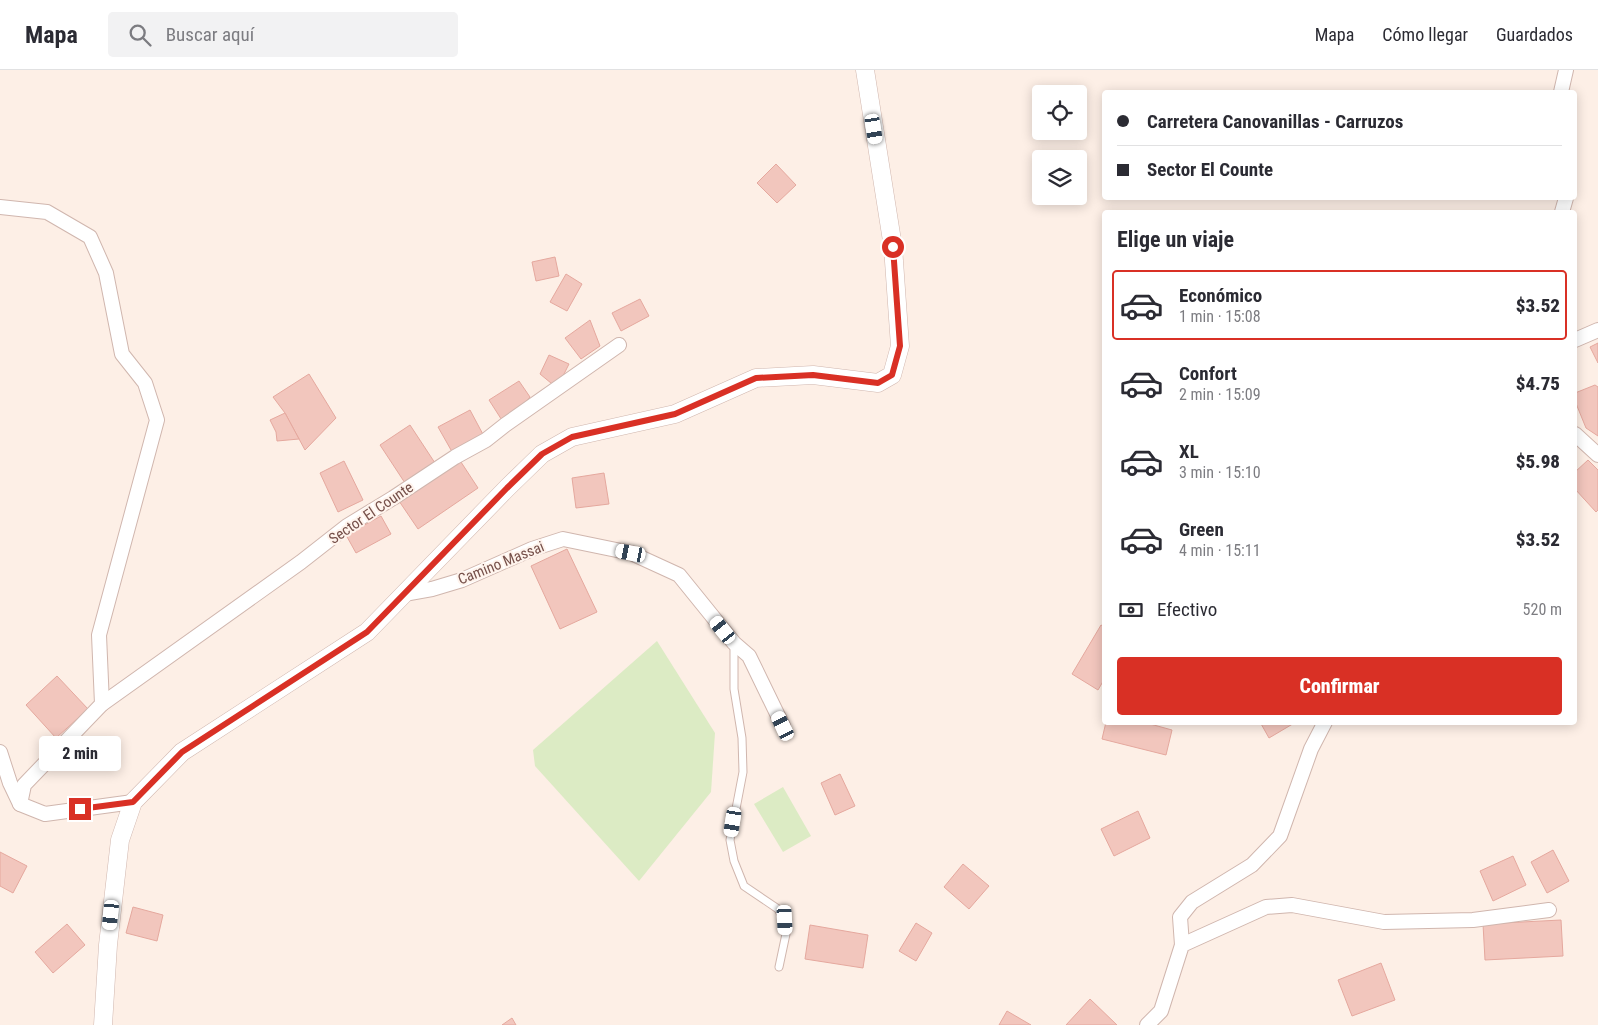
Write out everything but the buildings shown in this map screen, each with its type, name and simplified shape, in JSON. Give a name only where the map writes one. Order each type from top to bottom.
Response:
[{"type":"street","points":[[103,1025],[108,945],[120,840],[133,802],[182,752],[367,632],[542,454],[572,437],[675,414],[756,378],[813,375],[878,383],[892,375],[900,346],[893,247],[865,70]]},
{"type":"street","points":[[1561,90],[1566,70]]},
{"type":"street","points":[[0,207],[47,212],[90,237],[106,273],[122,354],[145,383],[157,420],[99,635],[102,704]]},
{"type":"street","points":[[1577,339],[1598,330]]},
{"type":"street","name":"Sector El Counte","points":[[20,804],[24,785],[102,704],[301,562],[347,526],[455,457],[486,440],[619,345]]},
{"type":"street","points":[[1577,436],[1598,455]]},
{"type":"street","name":"Camino Massai","points":[[404,594],[432,590],[462,580],[532,549],[563,540],[631,553],[679,575],[734,643],[749,656],[783,726]]},
{"type":"street","points":[[1147,1025],[1161,1011],[1182,945],[1180,917],[1192,902],[1252,865],[1280,836],[1311,749],[1323,725]]},
{"type":"street","points":[[0,752],[10,783],[20,804],[45,814],[133,802]]},
{"type":"street","points":[[1182,945],[1266,907],[1292,905],[1384,922],[1474,920],[1549,910]]},
{"type":"lane","points":[[734,643],[734,689],[742,738],[742,772],[730,840],[734,861],[744,886],[778,909],[785,920],[786,934],[779,967]]},
{"type":"green space","points":[[657,641],[715,733],[711,792],[639,881],[535,766],[533,750]]},
{"type":"green space","points":[[783,787],[811,836],[783,852],[754,804]]},
{"type":"route","points":[[80,809],[133,802],[182,752],[367,632],[542,454],[572,437],[675,414],[756,378],[813,375],[878,383],[892,375],[900,346],[893,247]]}]
